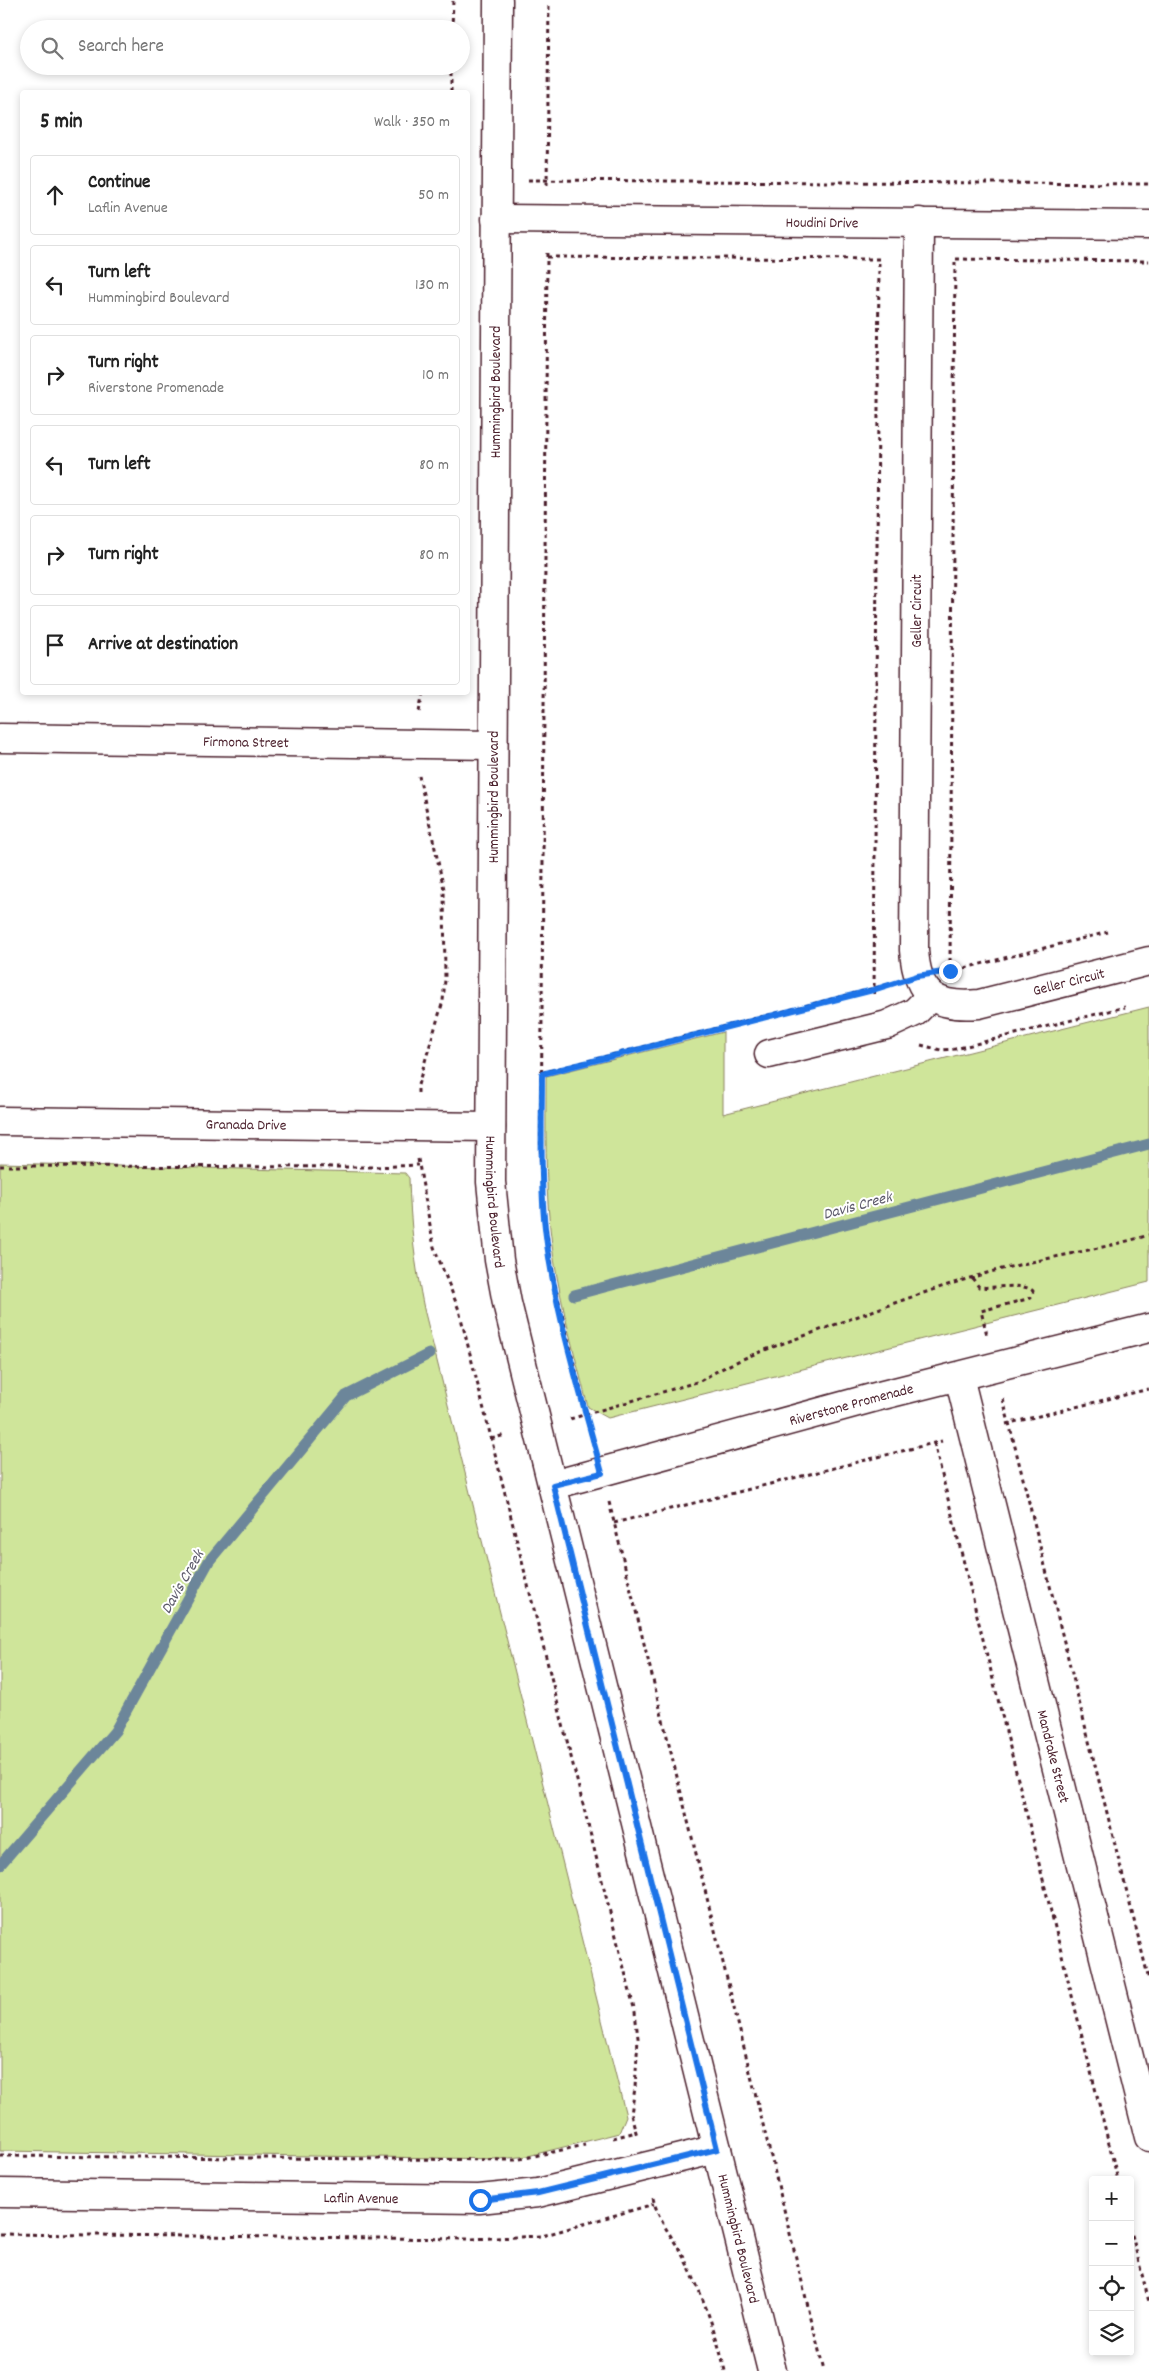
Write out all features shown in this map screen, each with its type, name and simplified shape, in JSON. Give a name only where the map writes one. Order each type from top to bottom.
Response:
[{"type":"street","name":"Hummingbird Boulevard","points":[[498,0],[491,1182],[499,1260],[507,1303],[772,2371]]},
{"type":"street","name":"Houdini Drive","points":[[496,219],[1149,225]]},
{"type":"street","name":"Geller Circuit","points":[[918,222],[914,950],[924,986],[942,1002],[954,1005],[979,1004],[1149,961]]},
{"type":"street","name":"Firmona Street","points":[[0,738],[493,745]]},
{"type":"street","points":[[769,1054],[887,1025],[915,1012],[924,986]]},
{"type":"street","name":"Granada Drive","points":[[0,1121],[492,1127]]},
{"type":"street","name":"Riverstone Promenade","points":[[553,1485],[1149,1328]]},
{"type":"street","name":"Mandrake Street","points":[[959,1377],[1149,2137]]},
{"type":"street","name":"Laflin Avenue","points":[[0,2193],[480,2200],[538,2193],[717,2149]]},
{"type":"path","points":[[452,0],[452,20]]},
{"type":"path","points":[[549,2],[541,1164],[546,1233],[557,1295],[586,1415],[602,1473],[824,2371]]},
{"type":"path","points":[[451,75],[451,90]]},
{"type":"path","points":[[497,180],[1149,184]]},
{"type":"path","points":[[547,257],[878,259],[873,990]]},
{"type":"path","points":[[1108,932],[950,971],[955,259],[1149,261]]},
{"type":"path","points":[[419,706],[421,695]]},
{"type":"path","points":[[418,1085],[443,1001],[445,980],[444,889],[441,866],[420,780]]},
{"type":"path","points":[[542,1074],[873,990],[924,986]]},
{"type":"path","points":[[0,1166],[376,1167],[418,1165],[434,1247],[459,1310],[635,2012],[638,2038],[635,2088],[631,2114]]},
{"type":"path","points":[[586,1415],[700,1381],[717,1371],[787,1342],[920,1293],[989,1273],[1149,1235]]},
{"type":"path","points":[[614,1523],[1149,1389]]},
{"type":"path","points":[[1008,1424],[1149,1980]]},
{"type":"path","points":[[934,1443],[1117,2176]]},
{"type":"path","points":[[607,2140],[636,2132]]},
{"type":"path","points":[[0,2156],[516,2160],[588,2144]]},
{"type":"path","points":[[0,2234],[470,2239],[524,2237],[542,2236],[654,2204]]},
{"type":"path","points":[[658,2216],[685,2260],[706,2304],[725,2371]]},
{"type":"path","points":[[1134,2243],[1149,2302]]},
{"type":"green space","points":[[1149,1007],[1149,1282],[608,1418],[588,1407],[556,1273],[550,1228],[546,1152],[546,1076],[723,1032],[723,1114]]},
{"type":"green space","points":[[0,1163],[405,1173],[409,1178],[413,1244],[424,1309],[626,2116],[619,2133],[528,2156],[500,2159],[0,2151]]},
{"type":"waterway","name":"Davis Creek","points":[[574,1295],[1149,1144]]},
{"type":"waterway","name":"Davis Creek","points":[[0,1865],[115,1731],[209,1561],[346,1396],[429,1354]]},
{"type":"route","points":[[480,2200],[538,2193],[717,2149],[553,1485],[602,1473],[563,1322],[547,1241],[541,1164],[542,1074],[873,990],[917,976],[950,971]]}]
